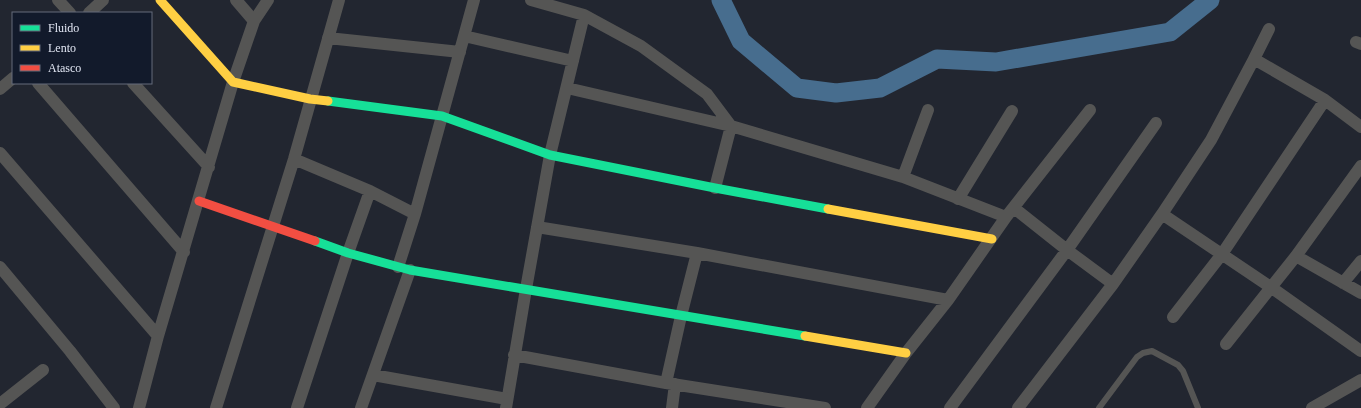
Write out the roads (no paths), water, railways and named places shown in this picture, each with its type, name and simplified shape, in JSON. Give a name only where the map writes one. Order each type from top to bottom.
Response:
[{"type":"street","points":[[58,0],[69,12]]},
{"type":"street","points":[[90,12],[103,0]]},
{"type":"street","points":[[160,0],[233,82],[310,99],[442,116],[550,155],[715,188],[992,239]]},
{"type":"street","points":[[236,0],[254,20]]},
{"type":"street","points":[[139,408],[158,336],[233,82],[254,20],[268,0]]},
{"type":"street","points":[[216,408],[294,159],[339,0]]},
{"type":"street","points":[[362,408],[404,268],[415,214],[474,0]]},
{"type":"street","points":[[531,0],[584,15],[642,46],[707,94],[730,126],[715,188]]},
{"type":"street","points":[[373,375],[507,403],[514,355],[550,155],[584,15]]},
{"type":"street","points":[[1018,408],[1114,284],[1162,214],[1211,140],[1269,29]]},
{"type":"street","points":[[464,36],[573,61]]},
{"type":"street","points":[[328,38],[460,52]]},
{"type":"street","points":[[1254,59],[1325,100],[1361,127]]},
{"type":"street","points":[[0,87],[12,79]]},
{"type":"street","points":[[39,84],[184,252]]},
{"type":"street","points":[[134,84],[209,167]]},
{"type":"street","points":[[567,88],[730,126],[903,177],[1006,218]]},
{"type":"street","points":[[1173,317],[1222,254],[1325,100]]},
{"type":"street","points":[[903,177],[928,110]]},
{"type":"street","points":[[867,408],[906,353],[948,300],[1006,218],[1090,110]]},
{"type":"street","points":[[958,199],[1012,111]]},
{"type":"street","points":[[950,408],[1067,250],[1156,123]]},
{"type":"street","points":[[0,153],[158,336]]},
{"type":"street","points":[[294,159],[370,191],[415,214]]},
{"type":"street","points":[[1226,344],[1272,288],[1361,166]]},
{"type":"street","points":[[297,408],[370,191]]},
{"type":"street","points":[[199,201],[348,253],[404,268],[906,353]]},
{"type":"street","points":[[1014,208],[1067,250],[1114,284]]},
{"type":"street","points":[[1162,214],[1272,288],[1361,351]]},
{"type":"street","points":[[537,227],[697,253],[948,300]]},
{"type":"street","points":[[672,408],[671,383],[681,316],[697,253]]},
{"type":"street","points":[[1296,256],[1361,293]]},
{"type":"street","points":[[1343,283],[1361,261]]},
{"type":"street","points":[[0,267],[70,351],[114,408]]},
{"type":"street","points":[[514,355],[671,383],[825,408]]},
{"type":"street","points":[[0,404],[43,370]]},
{"type":"street","points":[[1312,408],[1361,380]]},
{"type":"lane","points":[[1099,408],[1137,357],[1143,353],[1152,351],[1178,365],[1184,371],[1198,408]]},
{"type":"waterway","points":[[721,0],[741,41],[797,88],[836,93],[880,88],[937,59],[996,62],[1170,32],[1210,0]]}]
